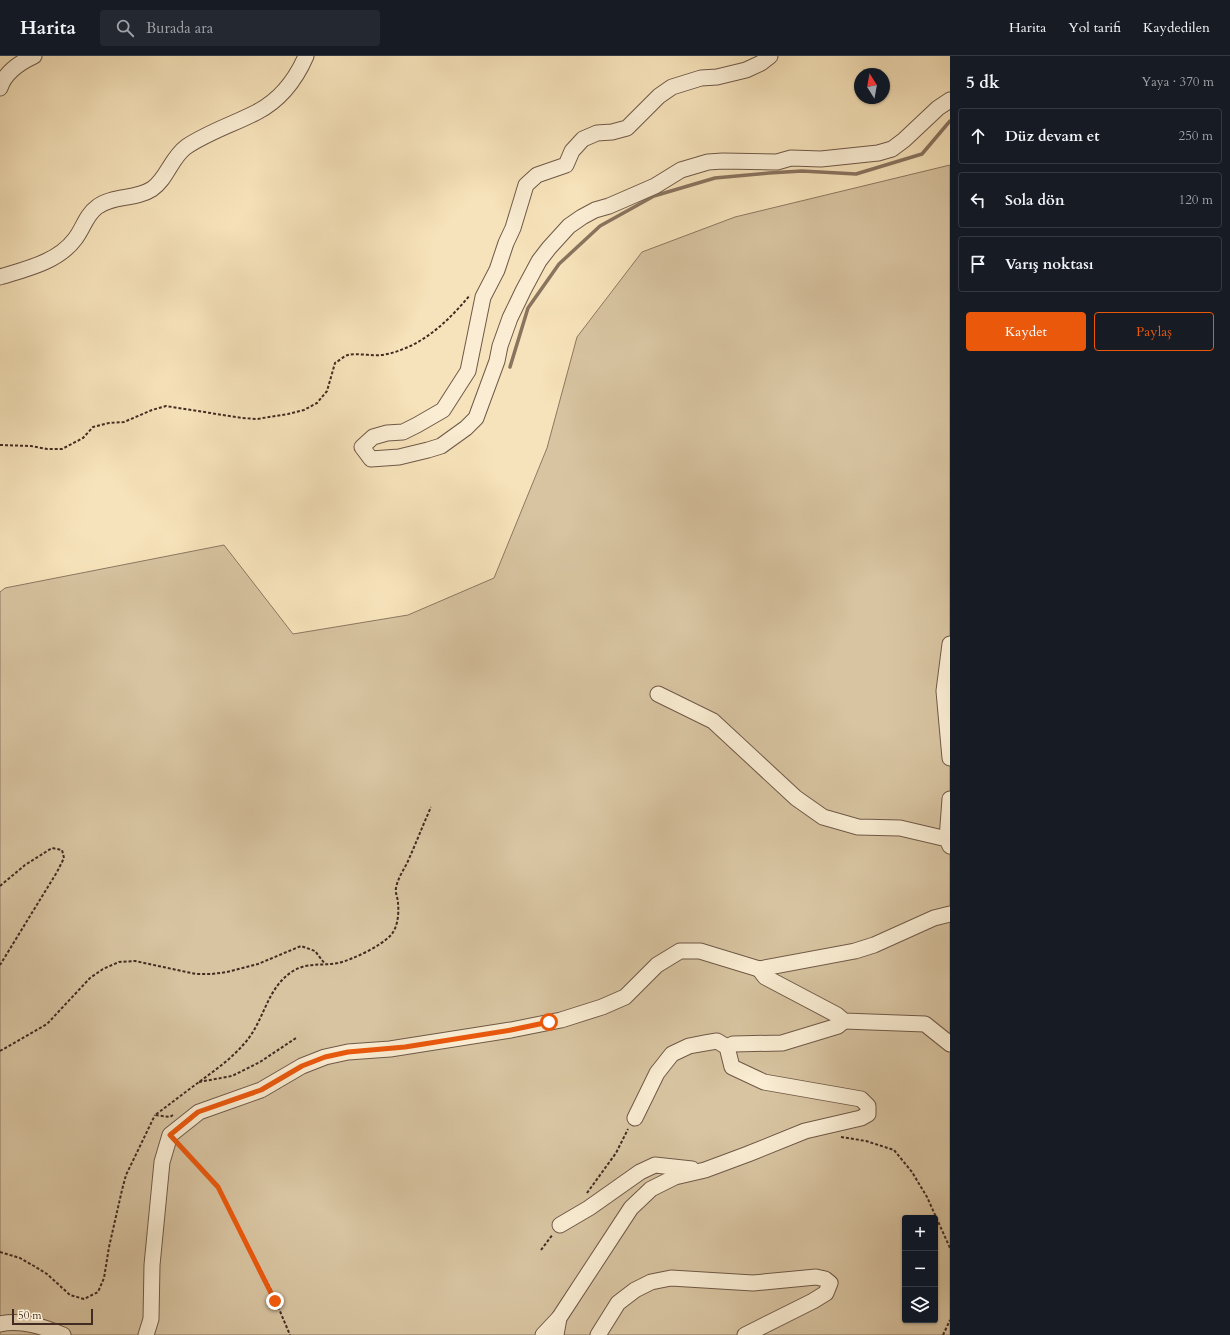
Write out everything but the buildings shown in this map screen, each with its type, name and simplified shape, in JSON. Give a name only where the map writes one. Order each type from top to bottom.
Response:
[{"type":"street","points":[[0,88],[9,72],[21,62],[34,56]]},
{"type":"street","points":[[0,277],[35,266],[63,251],[75,239],[86,219],[97,207],[112,199],[135,196],[152,189],[163,178],[173,162],[185,148],[207,135],[258,112],[284,92],[300,70],[306,56]]},
{"type":"street","points":[[770,56],[761,63],[746,70],[717,77],[701,78],[672,87],[660,96],[627,128],[612,132],[597,133],[583,139],[572,151],[566,165],[537,175],[526,185],[513,228],[506,242],[497,270],[483,297],[472,356],[468,370],[461,384],[443,410],[403,432],[387,433],[373,437],[362,447],[370,459],[399,457],[441,446],[466,428],[476,418],[497,361],[500,346],[510,318],[524,289],[539,261],[549,248],[569,226],[582,217],[595,210],[655,186],[681,170],[708,162],[777,162],[791,158],[821,160],[878,153],[892,149],[904,140],[932,113],[950,100]]},
{"type":"street","points":[[950,644],[944,691],[950,758]]},
{"type":"street","points":[[658,694],[713,721],[796,798],[823,817],[858,827],[900,828],[948,842],[950,799]]},
{"type":"street","points":[[146,1335],[151,1319],[152,1265],[162,1162],[170,1135],[198,1112],[261,1090],[302,1066],[325,1057],[348,1052],[398,1048],[511,1030],[561,1020],[602,1008],[625,997],[657,965],[680,951],[700,951],[759,969],[855,951],[874,945],[934,918],[950,914]]},
{"type":"street","points":[[759,969],[765,977],[837,1015],[844,1021],[925,1024],[950,1044]]},
{"type":"street","points":[[727,1047],[733,1044],[782,1043],[838,1026],[844,1021]]},
{"type":"street","points":[[542,1335],[559,1318],[631,1208],[652,1189],[675,1177],[705,1170],[805,1130],[861,1118],[868,1114],[868,1106],[861,1099],[764,1082],[732,1067],[727,1047],[717,1041],[689,1046],[672,1054],[657,1073],[635,1118]]},
{"type":"street","points":[[560,1225],[589,1208],[640,1172],[655,1165],[705,1170]]},
{"type":"street","points":[[598,1335],[618,1303],[635,1290],[651,1282],[671,1278],[753,1283],[816,1277],[825,1279],[830,1283],[826,1293],[813,1301],[745,1335]]},
{"type":"street","points":[[556,1335],[559,1318]]},
{"type":"street","points":[[0,1324],[16,1323],[46,1328],[63,1335]]},
{"type":"path","points":[[0,445],[62,449],[83,438],[93,427],[109,423],[124,422],[152,410],[166,406],[227,417],[258,419],[304,410],[317,403],[327,391],[332,378],[335,363],[348,355],[378,355],[393,353],[422,341],[450,318],[474,290]]},
{"type":"path","points":[[0,1252],[20,1258],[34,1266],[47,1274],[70,1294],[84,1299],[98,1292],[104,1278],[109,1247],[126,1175],[155,1115],[210,1074],[243,1046],[257,1025],[273,991],[283,978],[295,970],[310,964],[339,963],[367,952],[392,934],[397,920],[398,904],[396,889],[400,874],[408,862],[431,807]]},
{"type":"path","points":[[0,886],[25,865],[45,852],[52,848],[62,850],[64,858],[57,872],[0,965]]},
{"type":"path","points":[[0,1051],[47,1024],[90,978],[103,968],[118,962],[135,961],[196,974],[212,974],[228,972],[258,964],[302,946],[315,951],[325,964]]},
{"type":"path","points":[[198,1082],[232,1076],[260,1062],[296,1038]]},
{"type":"path","points":[[155,1115],[170,1117],[176,1113]]},
{"type":"path","points":[[586,1194],[616,1153],[635,1118]]},
{"type":"path","points":[[170,1135],[218,1187],[271,1290],[290,1335]]},
{"type":"path","points":[[835,1136],[866,1140],[894,1150],[912,1172],[928,1197],[950,1248]]},
{"type":"path","points":[[542,1250],[560,1225]]},
{"type":"path","points":[[943,1335],[950,1320]]},
{"type":"shaded area","points":[[950,165],[950,1335],[0,1335],[0,592],[5,588],[224,545],[293,634],[408,615],[494,578],[547,448],[577,337],[642,252],[735,217]]},
{"type":"waterway","points":[[510,367],[528,308],[559,264],[600,226],[654,196],[715,178],[802,171],[856,174],[922,154],[950,121]]},
{"type":"route","points":[[275,1301],[271,1290],[218,1187],[170,1135],[198,1112],[261,1090],[302,1066],[325,1057],[348,1052],[405,1047],[511,1030],[549,1022]]}]
